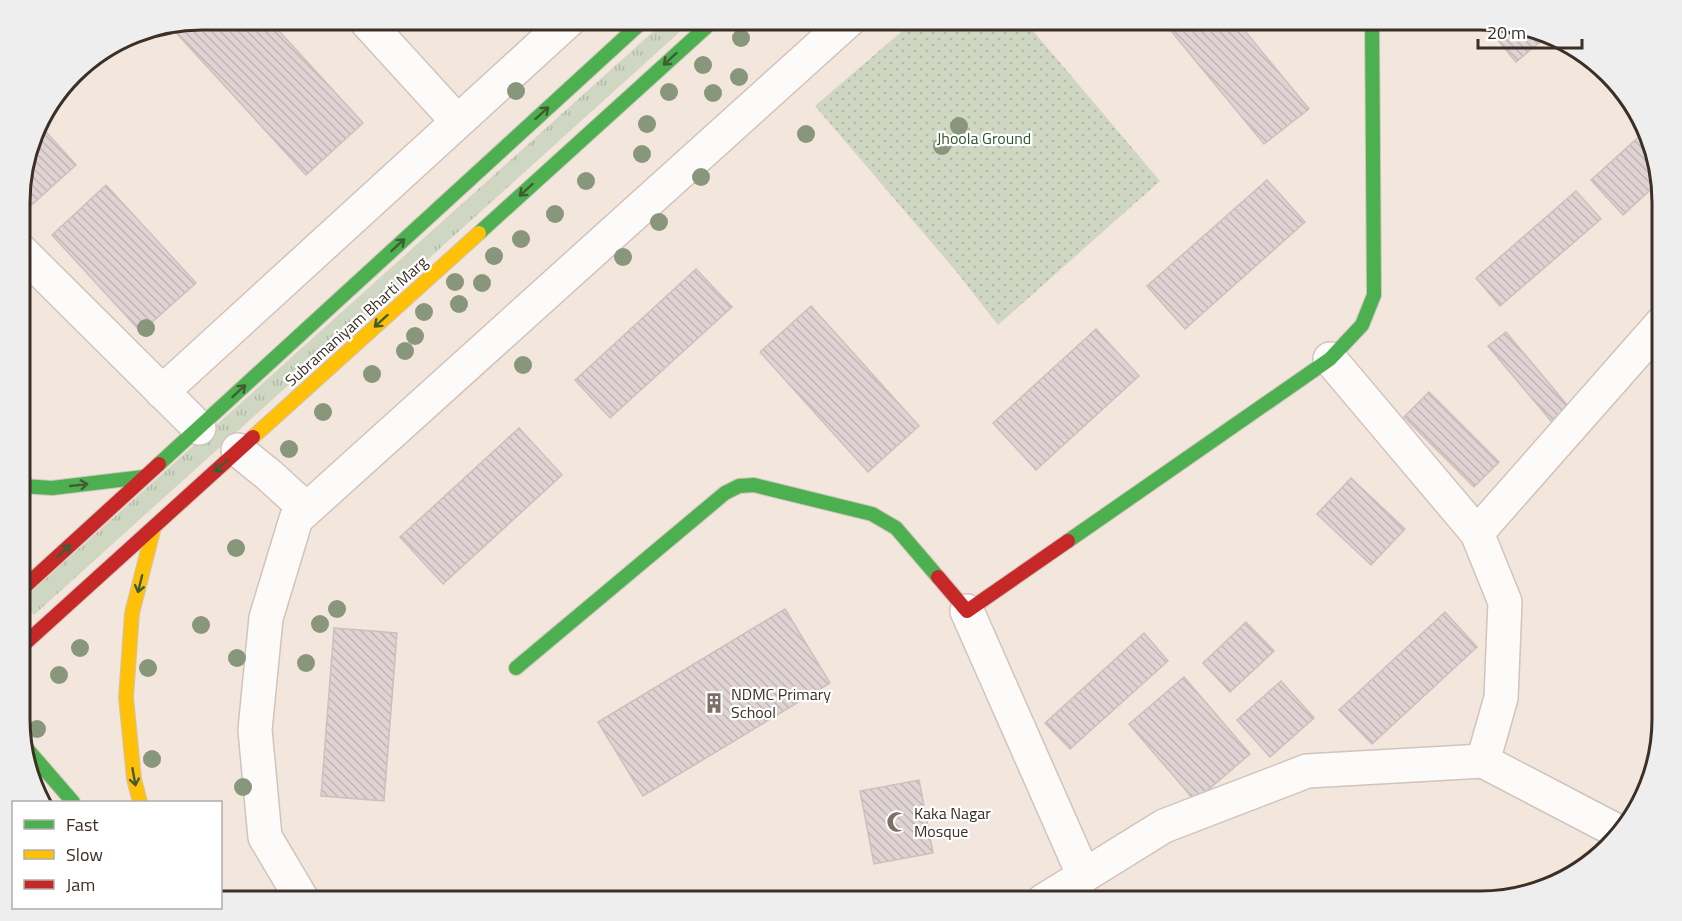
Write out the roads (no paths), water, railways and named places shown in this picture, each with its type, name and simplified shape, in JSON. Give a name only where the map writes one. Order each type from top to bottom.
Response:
[{"type":"main road","name":"Subramaniyam Bharti Marg","points":[[30,582],[634,30]]},
{"type":"main road","name":"Subramaniyam Bharti Marg","points":[[30,639],[703,30]]},
{"type":"main road","points":[[516,668],[725,493],[746,484],[872,514],[885,520],[896,528],[967,610],[1330,359],[1362,325],[1374,295],[1372,30]]},
{"type":"main road","points":[[30,487],[52,488],[144,477]]},
{"type":"main road","points":[[140,801],[134,779],[126,697],[132,613],[154,527]]},
{"type":"main road","points":[[34,757],[72,801]]},
{"type":"street","points":[[374,30],[457,121]]},
{"type":"street","points":[[162,392],[558,30]]},
{"type":"street","points":[[297,891],[265,837],[255,730],[266,618],[296,519],[838,30]]},
{"type":"street","points":[[30,259],[199,428]]},
{"type":"street","points":[[1477,533],[1652,334]]},
{"type":"street","points":[[1330,359],[1477,533],[1505,602],[1501,698],[1484,761]]},
{"type":"street","points":[[238,450],[306,509]]},
{"type":"street","points":[[967,610],[1084,876]]},
{"type":"street","points":[[1059,891],[1164,826],[1307,771],[1484,761],[1612,829]]},
{"type":"place","name":"NDMC Primary School","points":[[714,703]]},
{"type":"place","name":"Kaka Nagar Mosque","points":[[897,822]]},
{"type":"park label","name":"Jhoola Ground","points":[[984,138]]}]
